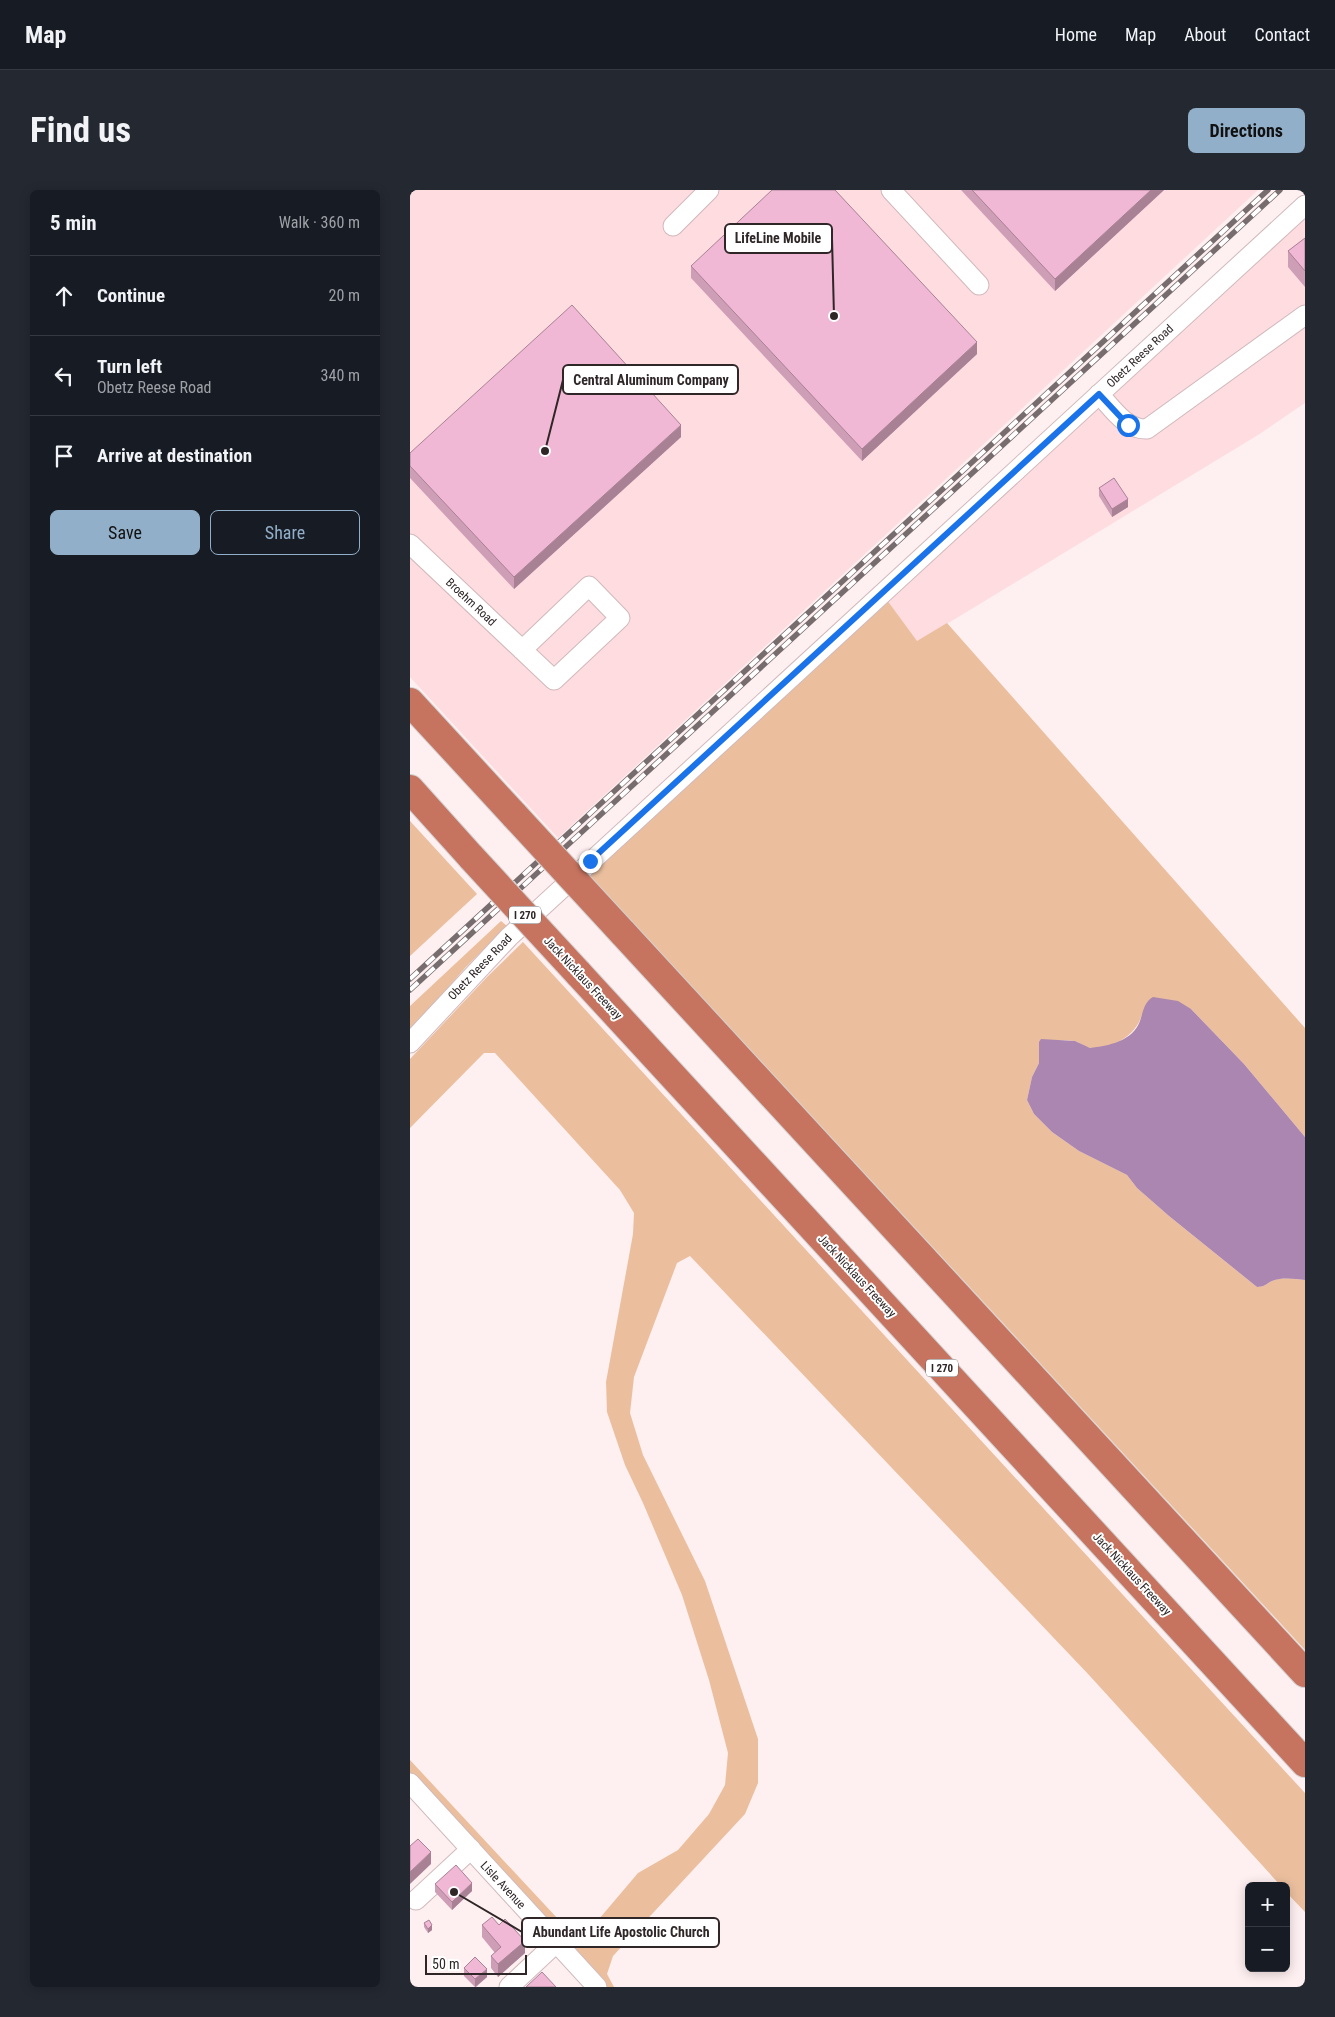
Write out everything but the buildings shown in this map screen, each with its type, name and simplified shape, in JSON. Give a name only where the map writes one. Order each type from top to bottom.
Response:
[{"type":"highway","points":[[410,702],[1305,1673]]},
{"type":"highway","name":"Jack Nicklaus Freeway","points":[[410,789],[1305,1762]]},
{"type":"street","points":[[672,226],[710,190]]},
{"type":"street","points":[[891,190],[979,284]]},
{"type":"street","name":"Obetz Reese Road","points":[[410,1043],[509,937],[1305,204]]},
{"type":"street","points":[[1099,394],[1128,425],[1138,430],[1147,429],[1305,315]]},
{"type":"street","name":"Broehm Road","points":[[410,544],[527,655],[554,680],[620,618],[589,586],[527,655]]},
{"type":"street","name":"Lisle Avenue","points":[[410,1783],[597,1987]]},
{"type":"street","points":[[416,1900],[471,1849]]},
{"type":"street","points":[[509,1987],[556,1943]]},
{"type":"shaded area","points":[[410,190],[1258,190],[558,838],[410,677]]},
{"type":"shaded area","points":[[1305,216],[1305,403],[1258,435],[917,642],[887,600]]},
{"type":"shaded area","points":[[887,600],[917,641],[947,623],[1305,1028],[1305,1137],[1244,1064],[1191,1009],[1142,1014],[1135,1028],[1123,1039],[1099,1048],[1089,1048],[1070,1040],[1039,1042],[1039,1063],[1032,1077],[1027,1100],[1034,1114],[1052,1132],[1079,1151],[1127,1175],[1137,1188],[1169,1216],[1257,1287],[1280,1279],[1305,1280],[1305,1650],[589,875]]},
{"type":"shaded area","points":[[410,821],[477,894],[410,956]]},
{"type":"shaded area","points":[[501,921],[507,926],[465,968],[410,1031],[410,1006]]},
{"type":"shaded area","points":[[523,942],[1305,1793],[1305,1912],[1290,1896],[1290,1882],[1277,1882],[1089,1675],[690,1256],[677,1263],[634,1377],[630,1413],[643,1455],[705,1581],[758,1739],[758,1783],[745,1814],[613,1956],[607,1974],[614,1987],[604,1987],[410,1776],[410,1760],[572,1934],[599,1919],[638,1873],[678,1850],[709,1814],[725,1785],[728,1753],[709,1680],[682,1595],[625,1465],[607,1412],[606,1382],[633,1234],[634,1213],[620,1190],[495,1053],[484,1053],[410,1128],[410,1059],[487,977]]},
{"type":"shaded area","points":[[1153,997],[1178,1001],[1191,1009],[1244,1064],[1305,1137],[1305,1280],[1280,1279],[1257,1287],[1169,1216],[1137,1188],[1127,1175],[1079,1151],[1052,1132],[1034,1114],[1027,1100],[1032,1077],[1039,1063],[1039,1042],[1041,1039],[1075,1041],[1090,1048],[1119,1041],[1126,1038],[1137,1028],[1146,1004]]},
{"type":"railway","points":[[410,979],[1268,190]]},
{"type":"railway","points":[[410,990],[1280,190]]},
{"type":"place","name":"LifeLine Mobile","points":[[834,316]]},
{"type":"place","name":"Central Aluminum Company","points":[[545,451]]},
{"type":"place","name":"Abundant Life Apostolic Church","points":[[454,1892]]},
{"type":"route","points":[[590,861],[1099,394],[1128,425]]}]
